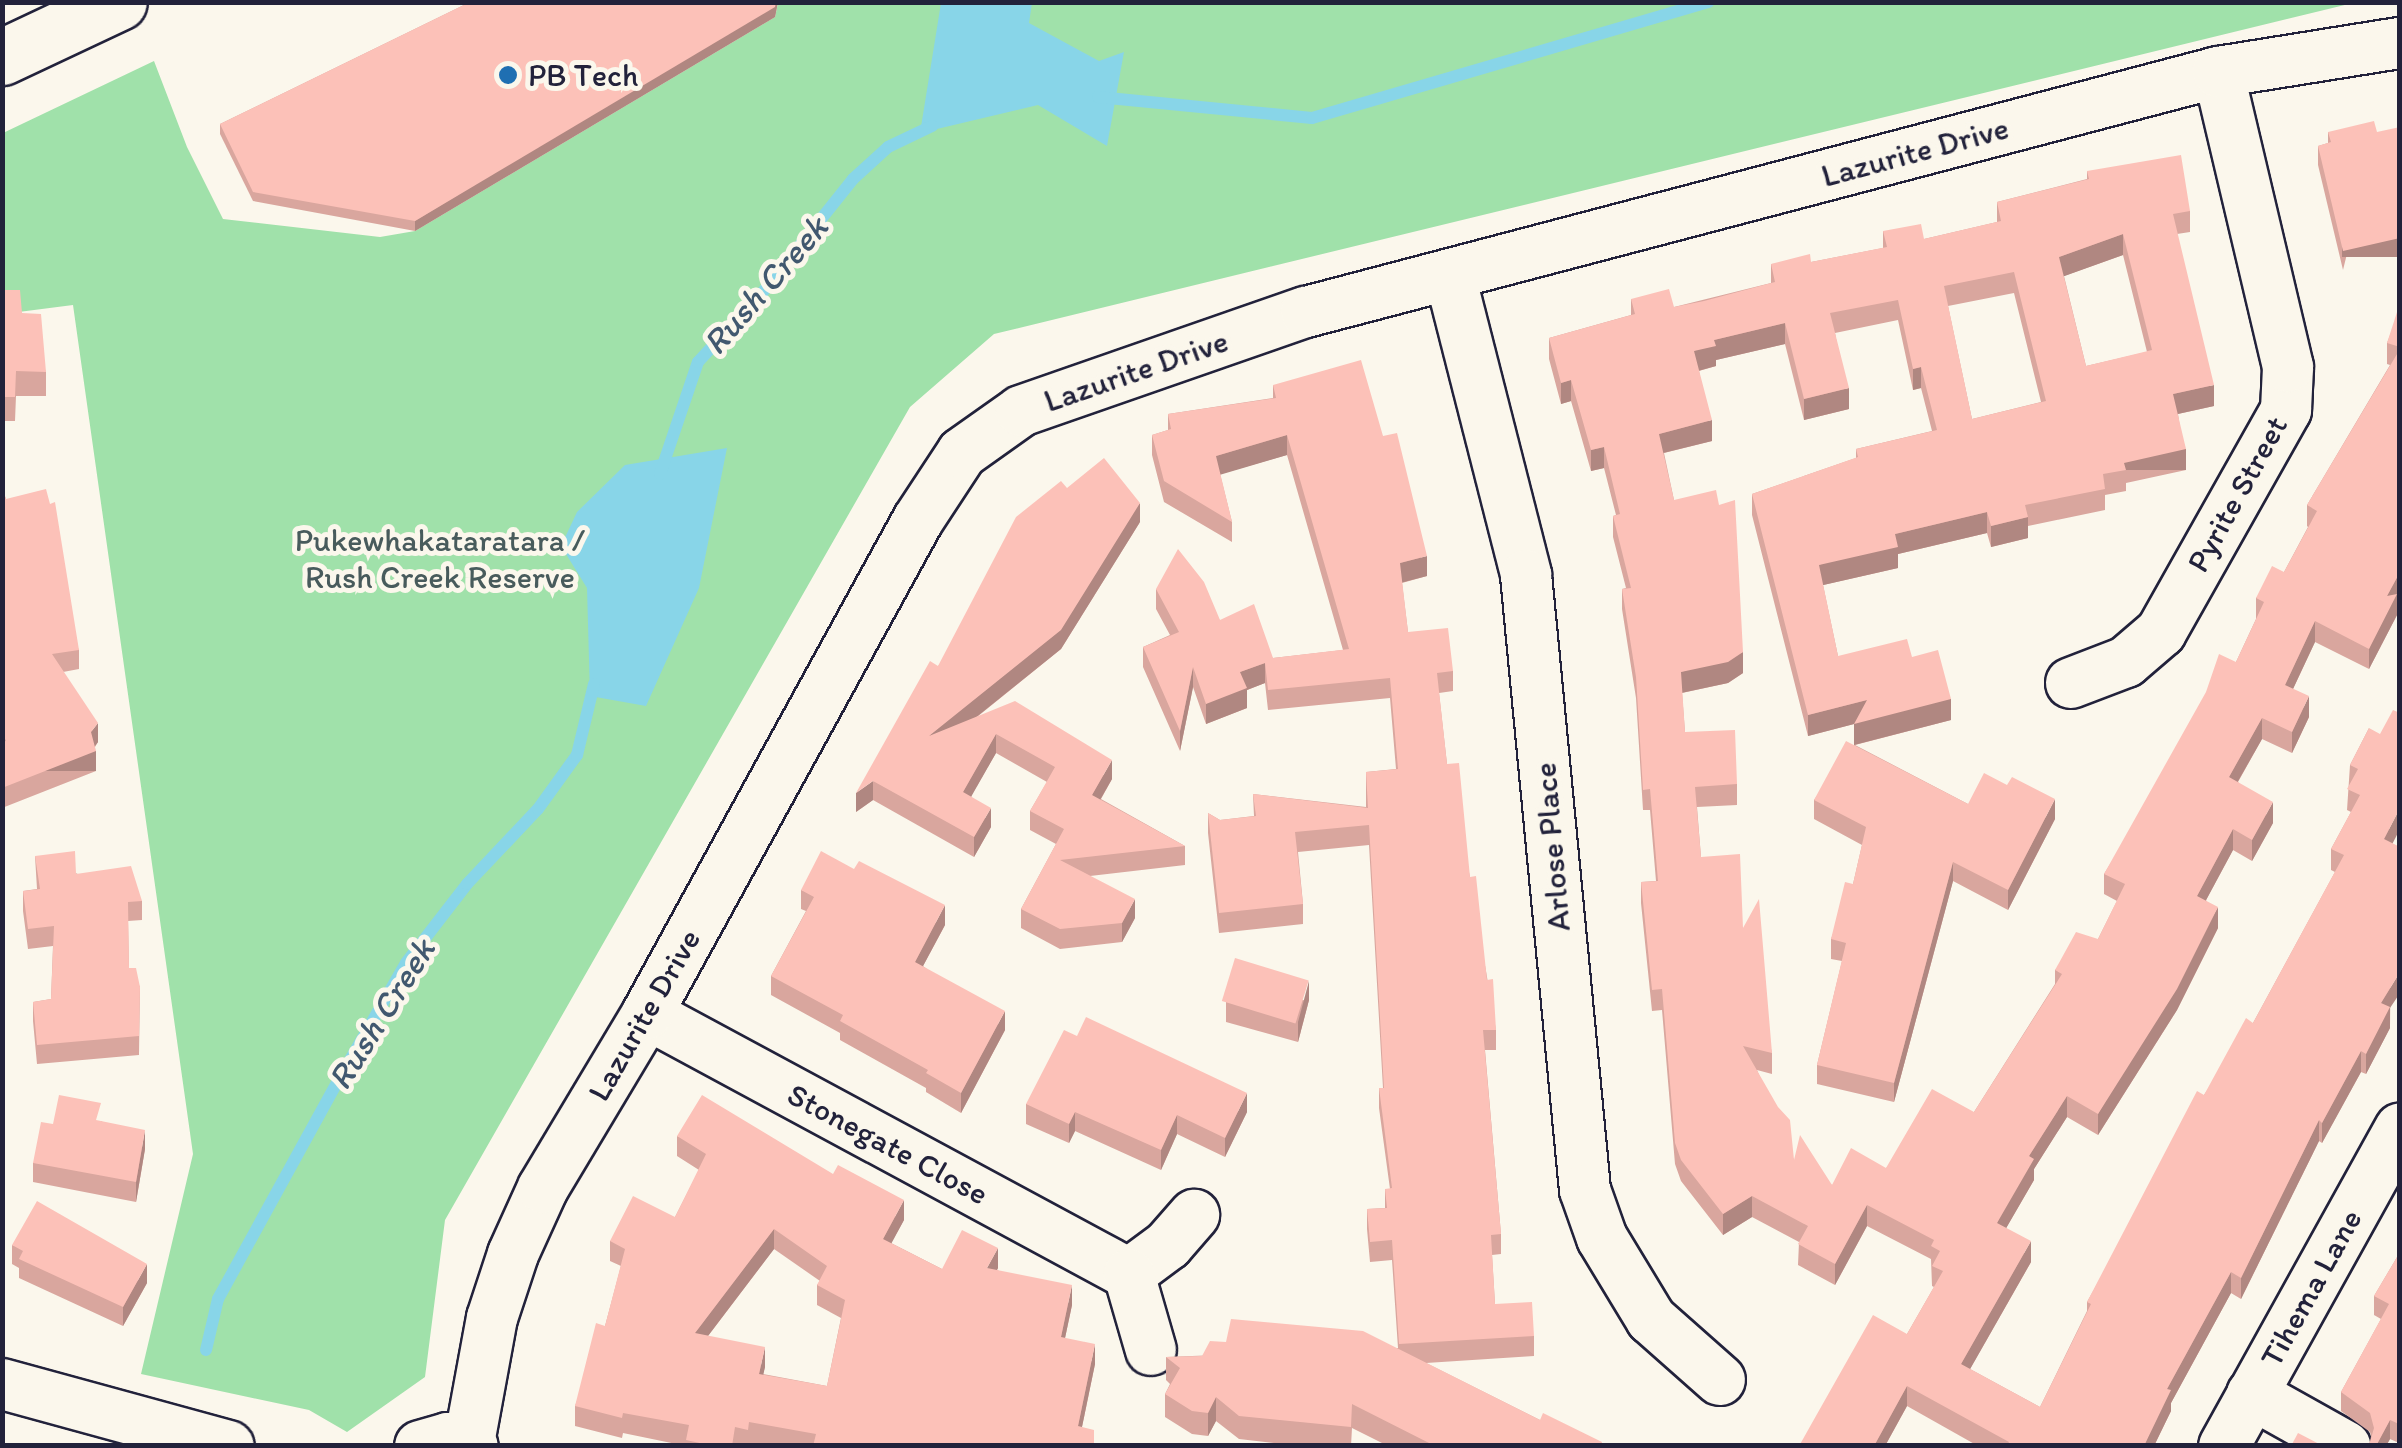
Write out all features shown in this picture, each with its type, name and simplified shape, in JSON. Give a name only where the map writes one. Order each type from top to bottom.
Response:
[{"type":"main road","points":[[2,57],[118,2]]},
{"type":"street","name":"Lazurite Drive","points":[[471,1444],[492,1318],[512,1254],[543,1188],[647,1014],[918,520],[962,453],[1021,411],[1306,312],[2218,72],[2400,44]]},
{"type":"street","name":"Pyrite Street","points":[[2071,684],[2126,662],[2161,632],[2286,410],[2288,367],[2218,72]]},
{"type":"street","name":"Arlose Place","points":[[1450,276],[1526,575],[1585,1190],[1602,1238],[1651,1319],[1720,1380]]},
{"type":"street","name":"Stonegate Close","points":[[647,1014],[1129,1274]]},
{"type":"street","name":"Tihema Lane","points":[[2224,1446],[2400,1129]]},
{"type":"street","points":[[1151,1350],[1129,1274],[1168,1244],[1194,1215]]},
{"type":"street","points":[[2,1384],[229,1446]]},
{"type":"street","name":"Tihema Lane","points":[[2252,1394],[2346,1446]]},
{"type":"street","points":[[420,1446],[448,1438],[471,1444]]},
{"type":"green space","name":"Pukewhakataratara / Rush Creek Reserve","points":[[778,3],[2353,3],[994,334],[910,407],[445,1220],[425,1377],[347,1432],[309,1410],[141,1374],[193,1154],[73,305],[3,314],[3,133],[154,61],[187,147],[223,219],[380,237],[415,231],[775,17]]},
{"type":"water","points":[[941,3],[1032,3],[1029,23],[1099,61],[1124,52],[1107,146],[1038,105],[920,133]]},
{"type":"water","points":[[727,448],[699,588],[646,706],[590,696],[587,588],[561,546],[577,512],[625,465]]},
{"type":"building","name":"PB Tech","points":[[470,2],[776,2],[775,7],[415,221],[253,192],[220,124]]},
{"type":"building","points":[[2374,121],[2377,132],[2400,127],[2400,238],[2343,251],[2318,146],[2331,142],[2328,132]]},
{"type":"building","points":[[2181,155],[2190,211],[2173,214],[2214,385],[2173,394],[2186,449],[2124,463],[2126,470],[2103,474],[2105,489],[2025,505],[2028,517],[1991,526],[1987,512],[1895,534],[1898,547],[1819,565],[1838,656],[1907,639],[1912,657],[1938,650],[1951,699],[1854,724],[1867,700],[1808,715],[1752,494],[1858,457],[1856,449],[1937,430],[1921,367],[1913,369],[1898,300],[1830,313],[1849,388],[1804,399],[1785,323],[1714,340],[1716,346],[1694,351],[1712,420],[1659,434],[1674,500],[1716,490],[1719,505],[1735,500],[1743,652],[1728,662],[1681,672],[1685,732],[1735,730],[1737,784],[1695,787],[1701,857],[1740,854],[1743,928],[1759,899],[1772,1053],[1743,1046],[1778,1107],[1790,1120],[1794,1160],[1800,1135],[1832,1185],[1851,1148],[1886,1168],[1932,1089],[1974,1112],[2062,974],[2055,970],[2076,932],[2098,939],[2125,884],[2104,874],[2206,692],[2219,654],[2236,662],[2264,602],[2256,598],[2272,566],[2284,572],[2317,511],[2307,505],[2400,349],[2400,572],[2387,596],[2397,594],[2369,649],[2315,621],[2285,685],[2309,696],[2292,732],[2262,718],[2229,777],[2273,802],[2252,840],[2233,829],[2197,896],[2218,907],[2177,989],[2098,1114],[2067,1096],[2029,1156],[2034,1159],[1997,1223],[2031,1241],[1961,1364],[2040,1407],[2091,1304],[2087,1302],[2197,1091],[2204,1095],[2246,1018],[2253,1023],[2344,855],[2331,849],[2360,795],[2347,789],[2358,769],[2350,765],[2369,728],[2380,734],[2393,710],[2400,713],[2400,808],[2384,839],[2400,847],[2400,972],[2381,1003],[2390,1007],[2366,1054],[2361,1051],[2322,1123],[2319,1120],[2241,1278],[2231,1272],[2167,1389],[2171,1390],[2144,1446],[2007,1446],[2009,1442],[1907,1386],[1874,1446],[1799,1446],[1873,1315],[1907,1334],[1943,1271],[1932,1266],[1940,1251],[1931,1246],[1934,1240],[1867,1205],[1835,1264],[1798,1244],[1808,1226],[1752,1196],[1723,1214],[1681,1160],[1675,1143],[1662,989],[1652,990],[1641,882],[1658,881],[1650,789],[1643,790],[1636,677],[1622,589],[1631,588],[1613,516],[1620,514],[1604,447],[1591,450],[1571,380],[1561,383],[1549,338],[1635,314],[1631,299],[1669,289],[1674,307],[1704,301],[1775,282],[1771,264],[1810,254],[1811,262],[1887,247],[1883,231],[1921,224],[1924,239],[2001,221],[1997,202],[2089,179],[2087,171]],"holes":[[[2123,234],[2152,350],[2086,366],[2059,257]],[[2014,272],[2046,401],[1972,419],[1944,286]]]},
{"type":"building","points":[[2,290],[20,290],[22,313],[41,314],[46,372],[16,371],[15,397],[2,397]]},
{"type":"building","points":[[2400,310],[2400,347],[2387,343]]},
{"type":"building","points":[[1361,360],[1383,436],[1397,433],[1427,556],[1400,563],[1408,632],[1448,628],[1453,671],[1437,673],[1447,764],[1459,763],[1470,877],[1476,876],[1487,980],[1493,979],[1496,1030],[1483,1030],[1501,1234],[1491,1235],[1495,1304],[1532,1302],[1534,1336],[1399,1344],[1392,1240],[1370,1242],[1367,1209],[1387,1208],[1385,1189],[1392,1188],[1379,1088],[1384,1088],[1369,825],[1295,832],[1303,904],[1219,913],[1208,813],[1220,820],[1256,816],[1253,794],[1368,808],[1366,772],[1398,769],[1390,678],[1268,690],[1265,663],[1240,672],[1247,688],[1206,704],[1193,667],[1180,731],[1143,647],[1179,632],[1156,589],[1178,549],[1204,582],[1220,620],[1254,604],[1273,658],[1349,649],[1287,435],[1216,456],[1232,522],[1164,481],[1152,435],[1171,429],[1168,414],[1276,398],[1273,385]]},
{"type":"building","points":[[1104,458],[1140,503],[1061,630],[929,736],[1015,701],[1112,760],[1092,795],[1185,846],[1060,860],[1135,899],[1122,923],[1060,929],[1021,909],[1064,829],[1030,811],[1055,767],[996,734],[963,792],[991,808],[974,837],[873,781],[856,793],[930,661],[938,666],[1016,517],[1061,481],[1067,488]]},
{"type":"building","points":[[2,488],[6,499],[46,489],[50,504],[55,502],[79,650],[52,654],[98,723],[91,732],[96,751],[2,788],[2,742],[6,741],[2,732]]},
{"type":"building","points":[[1846,741],[1968,804],[1984,773],[2007,785],[2012,777],[2055,799],[2008,890],[1953,862],[1894,1083],[1817,1065],[1846,943],[1831,939],[1845,882],[1853,884],[1866,827],[1814,800]]},
{"type":"building","points":[[75,851],[76,874],[131,866],[142,901],[128,902],[129,968],[136,968],[140,987],[139,1036],[37,1045],[33,1002],[51,999],[54,926],[28,929],[23,891],[40,889],[35,856]]},
{"type":"building","points":[[821,851],[854,869],[859,861],[945,905],[915,962],[1005,1011],[961,1093],[840,1021],[843,1015],[771,976],[814,897],[801,890]]},
{"type":"building","points":[[1235,958],[1309,981],[1295,1024],[1222,1001]]},
{"type":"building","points":[[1086,1017],[1247,1093],[1225,1138],[1177,1115],[1161,1150],[1075,1112],[1069,1124],[1026,1104],[1064,1030],[1077,1036]]},
{"type":"building","points":[[59,1095],[101,1103],[96,1120],[145,1130],[136,1182],[33,1163],[41,1122],[53,1124]]},
{"type":"building","points":[[702,1095],[833,1174],[838,1165],[904,1200],[883,1239],[942,1269],[962,1230],[998,1248],[987,1268],[1072,1285],[1061,1337],[1095,1344],[1078,1426],[1094,1430],[1094,1446],[813,1446],[816,1434],[749,1422],[748,1430],[735,1427],[732,1446],[713,1446],[686,1440],[689,1425],[623,1413],[622,1418],[575,1406],[596,1323],[605,1326],[625,1249],[610,1241],[633,1196],[675,1217],[706,1154],[677,1136]],"holes":[[[774,1229],[827,1266],[817,1285],[845,1300],[827,1386],[759,1374],[765,1347],[695,1333]]]},
{"type":"building","points":[[37,1201],[147,1264],[123,1307],[19,1259],[23,1251],[12,1245]]},
{"type":"building","points":[[2400,1252],[2400,1423],[2390,1420],[2376,1446],[2366,1446],[2374,1428],[2370,1413],[2341,1392],[2389,1304],[2374,1296]]},
{"type":"building","points":[[1231,1319],[1363,1331],[1540,1420],[1543,1413],[1602,1442],[1601,1446],[1435,1446],[1352,1404],[1351,1427],[1239,1416],[1216,1397],[1208,1413],[1192,1411],[1165,1394],[1180,1368],[1166,1357],[1202,1356],[1210,1341],[1226,1342]]},
{"type":"building","points":[[2298,1433],[2323,1446],[2291,1446]]},
{"type":"waterway","name":"Rush Creek","points":[[1098,97],[1312,118],[1708,2]]},
{"type":"waterway","name":"Rush Creek","points":[[660,474],[698,362],[762,293],[853,179],[888,147],[932,126]]},
{"type":"waterway","name":"Rush Creek","points":[[206,1350],[218,1299],[406,963],[467,884],[538,809],[577,755],[594,684]]},
{"type":"place","name":"PB Tech","points":[[508,75]]}]
